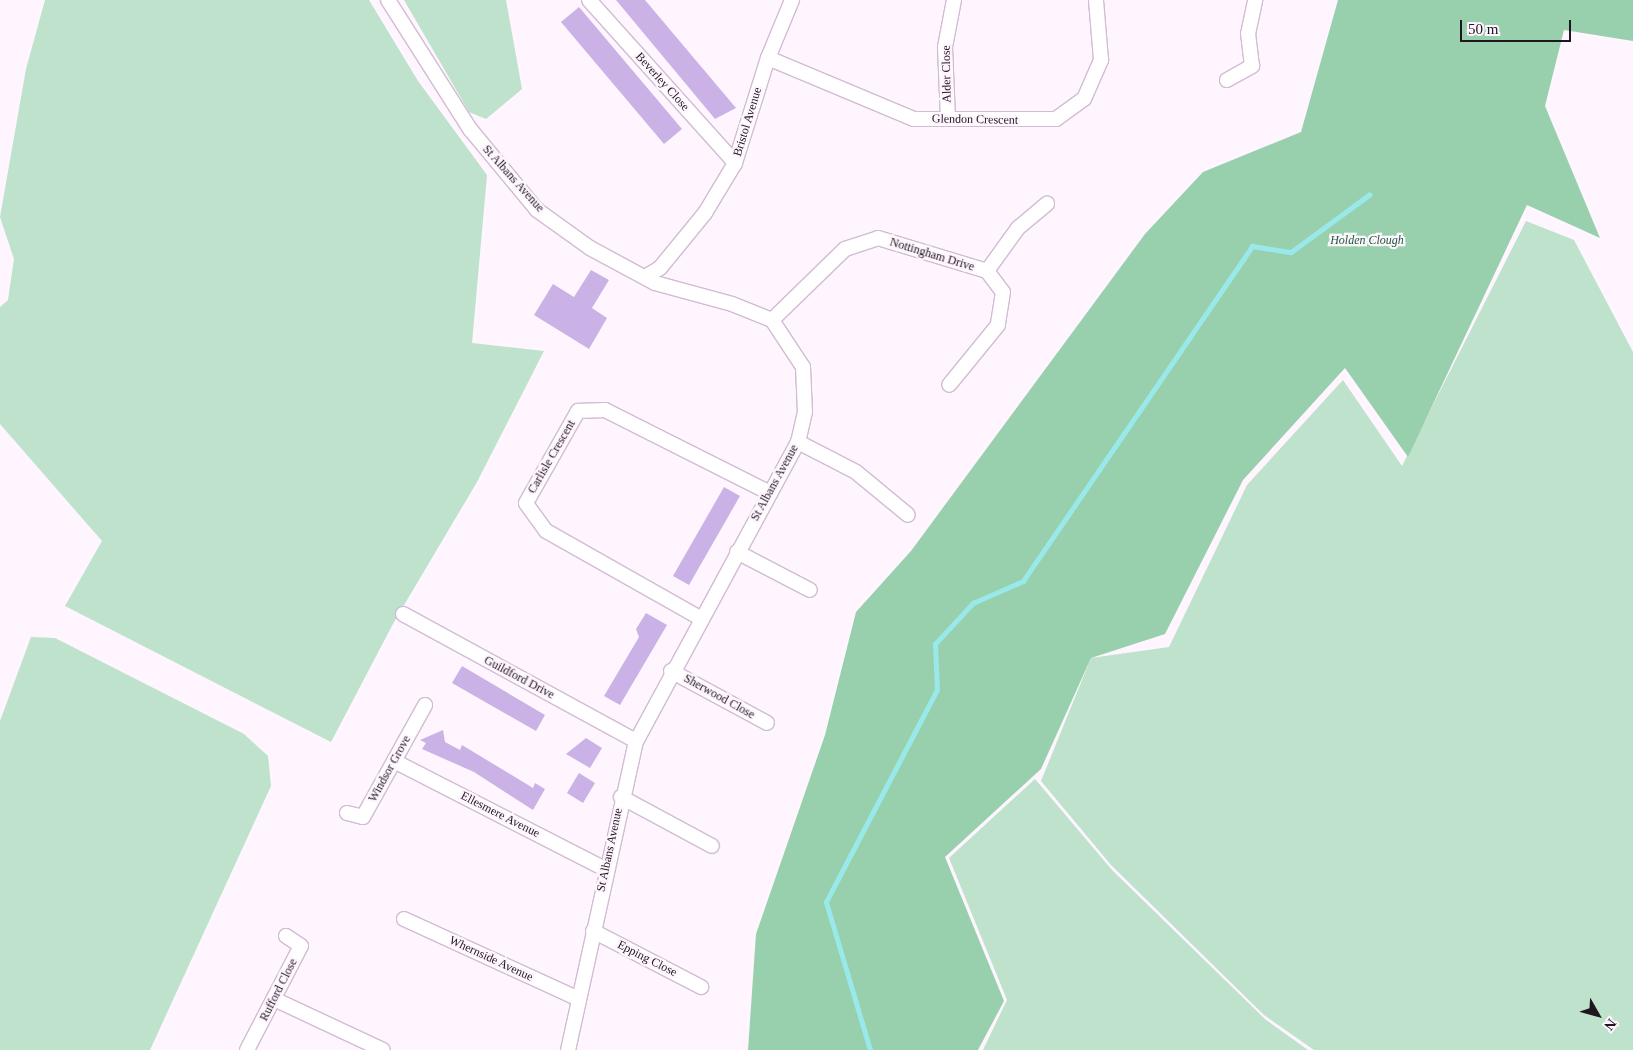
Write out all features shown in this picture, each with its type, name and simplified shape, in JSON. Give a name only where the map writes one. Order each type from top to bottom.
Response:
[{"type":"street","name":"St Albans Avenue","points":[[388,0],[470,130],[537,210],[590,248],[645,277],[772,320],[803,367],[805,412],[798,442],[671,671],[636,741],[621,797],[568,1050]]},
{"type":"street","name":"Beverley Close","points":[[589,0],[735,164]]},
{"type":"street","name":"Bristol Avenue","points":[[645,277],[660,268],[705,213],[735,164],[768,58],[792,0]]},
{"type":"street","name":"Alder Close","points":[[948,119],[945,47],[954,0]]},
{"type":"street","name":"Glendon Crescent","points":[[768,58],[914,119],[1056,119],[1084,99],[1100,60],[1096,0]]},
{"type":"street","points":[[1227,80],[1252,66],[1248,34],[1255,0]]},
{"type":"street","points":[[987,272],[1018,228],[1047,204]]},
{"type":"street","name":"Nottingham Drive","points":[[772,320],[845,248],[878,238],[987,272],[1003,292],[998,325],[950,385]]},
{"type":"street","name":"Carlisle Crescent","points":[[700,618],[546,531],[526,503],[578,411],[587,410],[605,410],[770,493]]},
{"type":"street","points":[[798,442],[856,472],[908,515]]},
{"type":"street","points":[[737,552],[810,590]]},
{"type":"street","name":"Guildford Drive","points":[[403,614],[636,741]]},
{"type":"street","name":"Sherwood Close","points":[[671,671],[767,723]]},
{"type":"street","name":"Windsor Grove","points":[[346,812],[364,817],[425,705]]},
{"type":"street","name":"Ellesmere Avenue","points":[[394,761],[606,869]]},
{"type":"street","points":[[621,797],[712,846]]},
{"type":"street","name":"Whernside Avenue","points":[[404,919],[579,1000]]},
{"type":"street","name":"Epping Close","points":[[593,931],[701,987]]},
{"type":"street","name":"Rufford Close","points":[[247,1050],[302,946],[286,936]]},
{"type":"street","points":[[274,999],[383,1050]]},
{"type":"green space","points":[[45,0],[369,0],[418,81],[487,175],[472,343],[544,351],[477,482],[394,622],[331,742],[65,606],[102,541],[0,424],[0,307],[8,300],[14,259],[0,217],[26,69]]},
{"type":"green space","points":[[404,0],[506,0],[522,89],[486,119],[469,112]]},
{"type":"green space","name":"Holden Clough","points":[[1338,0],[1633,0],[1633,41],[1564,30],[1545,106],[1600,238],[1527,205],[1408,457],[1345,368],[1243,480],[1165,634],[1091,658],[1041,769],[945,857],[1004,1001],[978,1050],[748,1050],[756,934],[825,735],[856,612],[911,551],[1145,234],[1203,172],[1301,132]]},
{"type":"green space","points":[[1526,221],[1574,240],[1633,352],[1633,1050],[1314,1050],[1264,1015],[1111,865],[1041,781],[1091,658],[1169,647],[1247,485],[1343,380],[1402,466]]},
{"type":"green space","points":[[31,637],[55,638],[244,734],[268,756],[271,786],[150,1050],[0,1050],[0,721]]},
{"type":"green space","points":[[1035,779],[1112,870],[1266,1020],[1308,1050],[983,1050],[1007,1000],[949,858]]},
{"type":"building","points":[[616,0],[645,0],[736,108],[715,119]]},
{"type":"building","points":[[579,7],[682,129],[664,144],[561,22]]},
{"type":"building","points":[[591,270],[609,280],[592,308],[607,318],[589,349],[534,315],[553,284],[574,297]]},
{"type":"building","points":[[724,487],[740,496],[689,585],[673,576]]},
{"type":"building","points":[[646,613],[667,625],[620,705],[604,696],[639,637],[636,629]]},
{"type":"building","points":[[462,666],[545,715],[536,731],[452,683]]},
{"type":"building","points":[[443,730],[445,742],[460,750],[462,745],[533,788],[535,783],[545,789],[533,810],[474,772],[422,749],[426,743],[420,740]]},
{"type":"building","points":[[586,738],[602,748],[590,768],[566,754]]},
{"type":"building","points":[[579,773],[595,783],[583,803],[567,793]]},
{"type":"waterway","points":[[870,1050],[826,902],[937,690],[935,644],[973,603],[1023,581],[1252,246],[1291,252],[1369,195]]}]
